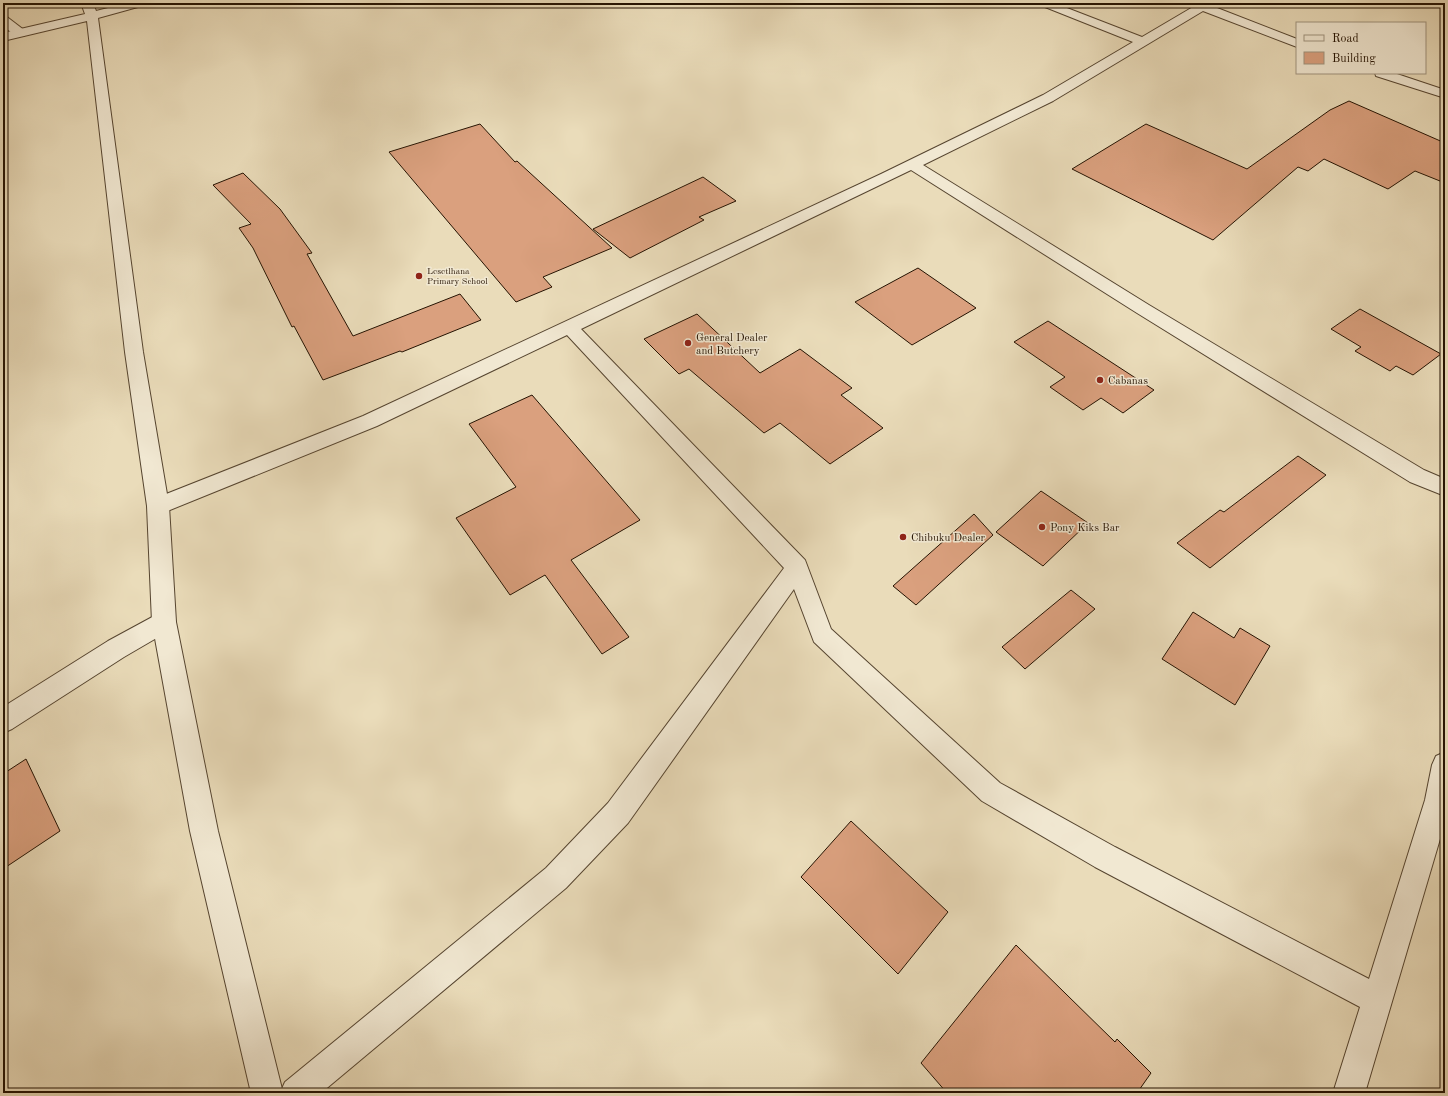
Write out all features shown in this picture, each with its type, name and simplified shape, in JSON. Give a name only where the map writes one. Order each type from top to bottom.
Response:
[{"type":"street","points":[[3,37],[20,33],[89,10],[141,3]]},
{"type":"street","points":[[1044,3],[1144,42]]},
{"type":"street","points":[[158,506],[370,421],[911,164],[1048,98],[1205,5],[1296,43]]},
{"type":"street","points":[[89,10],[134,352],[158,506],[164,622],[204,831],[267,1093]]},
{"type":"street","points":[[3,20],[20,33]]},
{"type":"street","points":[[1384,74],[1445,94]]},
{"type":"street","points":[[911,164],[1143,309],[1417,476],[1445,488]]},
{"type":"street","points":[[568,326],[797,567],[822,635],[991,792],[1105,857],[1378,1000]]},
{"type":"street","points":[[296,1093],[556,878],[618,813],[797,567]]},
{"type":"street","points":[[3,721],[116,649],[164,622]]},
{"type":"street","points":[[1349,1093],[1438,800],[1445,765]]},
{"type":"building","points":[[1349,101],[1445,143],[1445,183],[1415,171],[1388,189],[1324,159],[1308,171],[1298,167],[1213,240],[1072,169],[1146,124],[1247,169],[1330,110]]},
{"type":"building","points":[[480,124],[515,162],[517,161],[612,248],[543,277],[552,287],[516,302],[389,152]]},
{"type":"building","points":[[243,173],[280,209],[312,253],[307,254],[353,336],[460,294],[481,320],[402,352],[400,351],[323,380],[294,326],[292,327],[253,248],[239,228],[251,224],[213,185]]},
{"type":"building","points":[[703,177],[736,201],[699,217],[704,220],[630,258],[593,229]]},
{"type":"building","points":[[918,268],[976,308],[912,345],[855,302]]},
{"type":"building","points":[[1360,309],[1441,354],[1413,375],[1396,366],[1390,371],[1355,351],[1361,347],[1331,329]]},
{"type":"building","points":[[697,314],[760,373],[800,349],[852,388],[841,395],[883,428],[830,464],[780,423],[764,433],[689,369],[679,374],[644,339]]},
{"type":"building","name":"Cabanas","points":[[1048,321],[1154,390],[1123,413],[1101,398],[1083,410],[1050,387],[1065,377],[1014,342]]},
{"type":"building","points":[[532,395],[640,520],[571,560],[629,637],[602,654],[545,575],[510,595],[456,518],[516,487],[469,424]]},
{"type":"building","points":[[1298,456],[1326,475],[1210,568],[1177,543],[1220,510],[1224,512]]},
{"type":"building","name":"Pony Kiks Bar","points":[[1041,491],[1088,523],[1043,566],[996,532]]},
{"type":"building","points":[[974,514],[993,535],[916,605],[893,586]]},
{"type":"building","points":[[1071,590],[1095,609],[1025,669],[1002,647]]},
{"type":"building","points":[[1193,612],[1234,638],[1240,628],[1270,646],[1235,705],[1162,659]]},
{"type":"building","points":[[26,759],[60,831],[3,869],[3,774]]},
{"type":"building","points":[[851,821],[948,912],[898,974],[801,877]]},
{"type":"building","points":[[1016,945],[1115,1042],[1117,1039],[1151,1073],[1137,1093],[947,1093],[921,1063]]},
{"type":"place","name":"Lesetlhana Primary School","points":[[419,276]]},
{"type":"place","name":"General Dealer and Butchery","points":[[688,343]]},
{"type":"place","name":"Cabanas","points":[[1100,380]]},
{"type":"place","name":"Pony Kiks Bar","points":[[1042,527]]},
{"type":"place","name":"Chibuku Dealer","points":[[903,537]]}]
